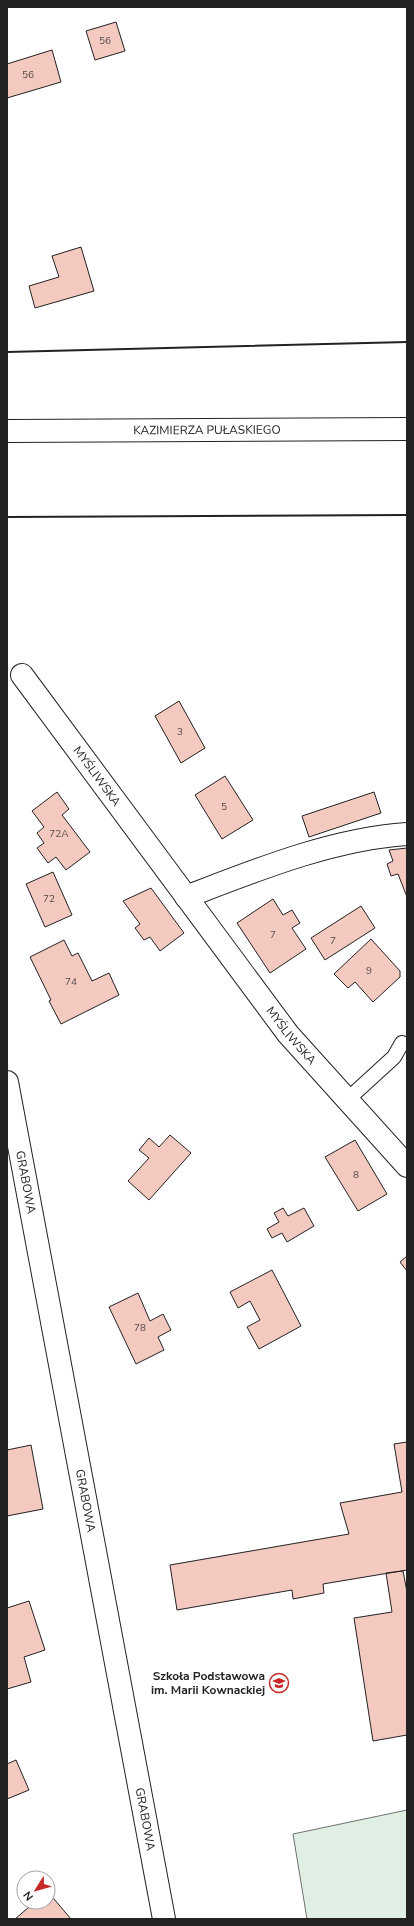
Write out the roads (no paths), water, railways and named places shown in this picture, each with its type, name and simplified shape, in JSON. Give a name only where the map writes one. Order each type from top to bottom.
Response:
[{"type":"street","name":"KAZIMIERZA PUŁASKIEGO","points":[[7,431],[407,429]]},
{"type":"street","name":"MYŚLIWSKA","points":[[22,675],[288,1034],[407,1166]]},
{"type":"street","points":[[186,897],[267,866],[384,835],[407,834]]},
{"type":"street","name":"GRABOWA","points":[[7,1082],[164,1919]]},
{"type":"lane","points":[[347,1100],[394,1057],[402,1043]]},
{"type":"place","name":"Szkoła Podstawowa im. Marii Kownackiej","points":[[279,1683]]}]
